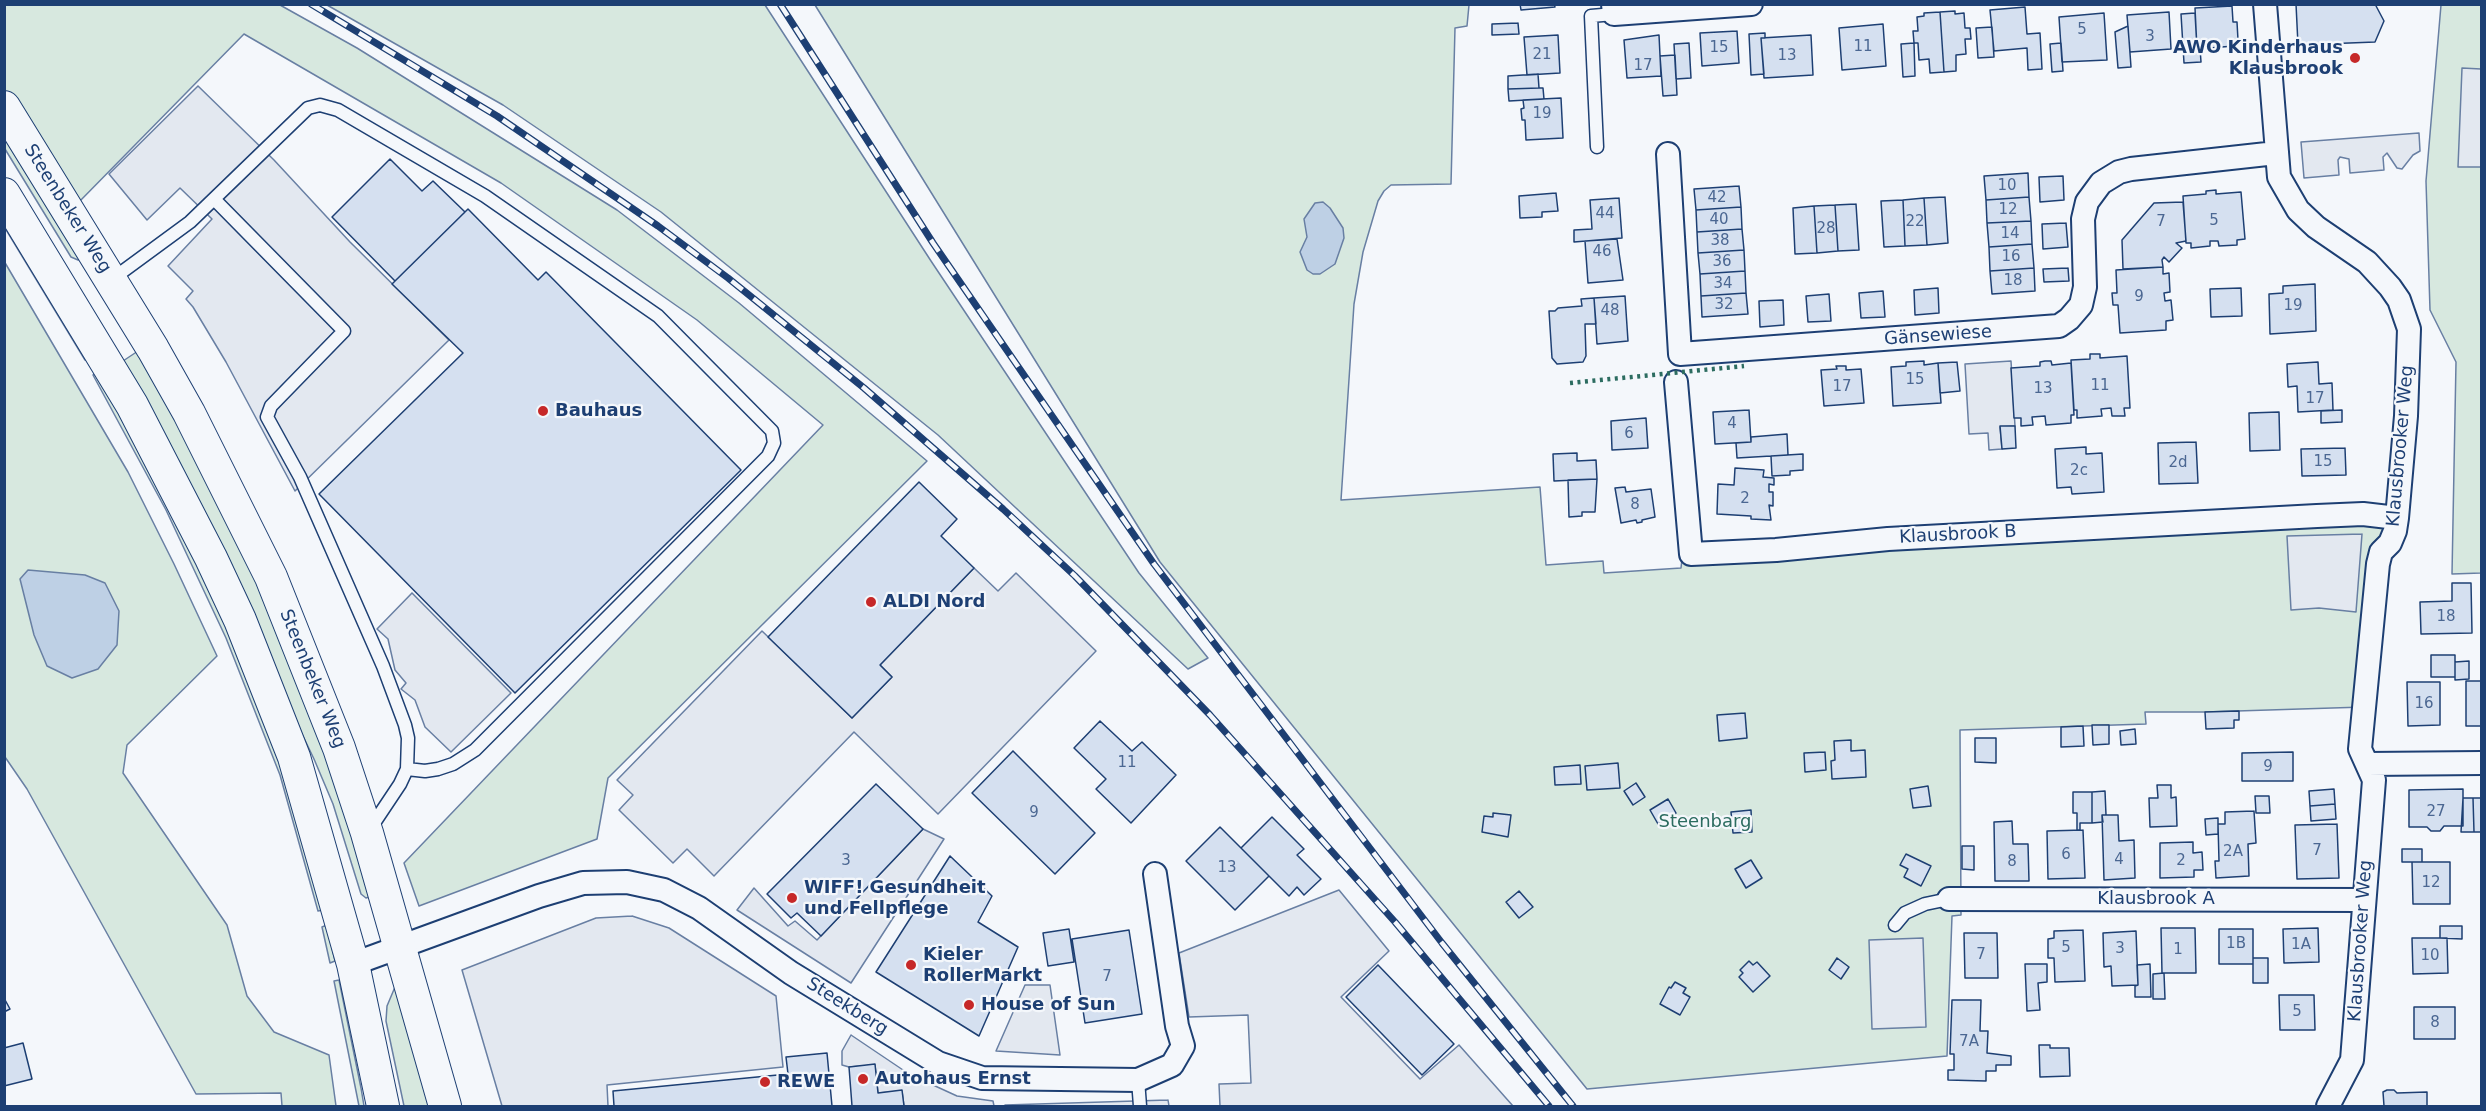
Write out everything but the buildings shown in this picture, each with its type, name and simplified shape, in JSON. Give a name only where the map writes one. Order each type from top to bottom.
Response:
[{"type":"main road","name":"Steenbeker Weg","points":[[4,107],[111,280],[189,413],[271,577],[339,748],[368,833],[445,1107]]},
{"type":"main road","points":[[4,194],[132,405],[211,558],[240,620],[294,757],[353,964],[382,1107]]},
{"type":"main road","name":"Steenbeker Weg","points":[[71,303],[111,280]]},
{"type":"street","points":[[1613,9],[1751,4]]},
{"type":"street","name":"Klausbrooker Weg","points":[[2265,4],[2279,177],[2298,210],[2316,227],[2367,262],[2390,287],[2405,313],[2409,329],[2410,349],[2397,518],[2395,531],[2390,543],[2381,552],[2378,564],[2360,749],[2374,780],[2352,1060],[2328,1107]]},
{"type":"street","name":"Gänsewiese","points":[[1668,154],[1680,354],[2059,326],[2069,319],[2081,305],[2085,287],[2083,219],[2087,202],[2102,183],[2119,172],[2131,169],[2276,153]]},
{"type":"street","name":"Klausbrook B","points":[[1676,382],[1690,554],[1776,550],[1888,539],[2317,516],[2363,514],[2397,518]]},
{"type":"street","points":[[2367,764],[2481,763]]},
{"type":"street","name":"Steekberg","points":[[353,964],[539,896],[583,883],[627,882],[664,890],[699,908],[791,973],[938,1063],[982,1078],[1138,1080],[1172,1065],[1183,1046],[1177,1026],[1155,874]]},
{"type":"street","name":"Klausbrook A","points":[[1949,899],[2364,900]]},
{"type":"lane","points":[[1597,147],[1591,16],[1613,9]]},
{"type":"lane","points":[[111,280],[169,239],[215,200],[308,108],[320,105],[338,110],[485,196],[658,316],[772,431],[774,443],[768,456],[475,750],[453,764],[438,769],[424,771],[407,769]]},
{"type":"lane","points":[[215,200],[344,332],[271,406],[267,417],[300,477],[383,666],[405,725],[408,738],[407,769],[400,784],[368,833]]},
{"type":"lane","points":[[1895,925],[1905,913],[1925,904],[1949,899]]},
{"type":"lane","points":[[1138,1080],[1140,1107]]},
{"type":"green space","points":[[4,5],[280,5],[357,48],[617,210],[739,303],[927,461],[608,778],[597,839],[419,906],[404,863],[823,425],[697,320],[501,183],[244,34],[78,203],[5,93]]},
{"type":"green space","points":[[327,5],[765,5],[931,261],[1139,573],[1208,658],[1188,669],[938,435],[661,212],[503,105]]},
{"type":"green space","name":"Steenbarg","points":[[815,5],[1469,5],[1467,26],[1455,28],[1451,184],[1391,185],[1378,201],[1363,252],[1354,304],[1341,500],[1540,487],[1546,565],[1603,561],[1604,573],[1681,568],[1682,559],[2394,521],[2364,707],[2145,712],[2146,724],[1960,730],[1961,915],[1952,916],[1947,1056],[1587,1089],[1160,562]]},
{"type":"green space","points":[[2441,5],[2481,5],[2481,573],[2452,574],[2456,362],[2430,310],[2426,181]]},
{"type":"green space","points":[[4,132],[80,259],[71,257],[5,149]]},
{"type":"green space","points":[[5,218],[89,356],[85,360],[5,228]]},
{"type":"green space","points":[[4,261],[128,472],[217,656],[127,745],[123,773],[227,925],[247,996],[274,1032],[329,1055],[336,1106],[282,1106],[281,1093],[196,1094],[27,789],[5,757]]},
{"type":"green space","points":[[138,351],[191,447],[247,560],[290,660],[327,756],[372,896],[366,898],[361,894],[333,804],[314,759],[123,361]]},
{"type":"green space","points":[[98,373],[136,438],[232,635],[286,775],[323,910],[318,911],[280,775],[226,638],[166,510],[93,375]]},
{"type":"green space","points":[[327,925],[335,961],[330,963],[322,927]]},
{"type":"green space","points":[[339,980],[364,1106],[359,1106],[334,981]]},
{"type":"green space","points":[[395,987],[430,1106],[404,1106],[386,1021],[387,1006]]},
{"type":"shaded area","points":[[2462,68],[2481,69],[2481,167],[2458,167]]},
{"type":"shaded area","points":[[198,86],[274,160],[350,242],[449,340],[295,491],[226,362],[186,299],[193,291],[168,266],[212,219],[180,188],[147,220],[109,174]]},
{"type":"shaded area","points":[[2419,133],[2420,151],[2413,155],[2402,169],[2397,168],[2387,153],[2383,157],[2384,170],[2350,173],[2349,159],[2340,157],[2338,160],[2339,175],[2304,178],[2301,142]]},
{"type":"shaded area","points":[[2011,361],[2015,426],[2000,427],[2002,449],[1989,450],[1988,433],[1969,434],[1965,364]]},
{"type":"shaded area","points":[[2362,534],[2356,612],[2319,608],[2291,610],[2287,536]]},
{"type":"shaded area","points":[[974,568],[998,591],[1016,573],[1096,651],[938,814],[854,732],[714,876],[687,849],[673,863],[619,810],[633,795],[617,780],[762,631],[852,718],[892,677],[880,665]]},
{"type":"shaded area","points":[[412,593],[511,693],[451,752],[425,727],[415,700],[401,689],[406,683],[395,670],[388,639],[377,629]]},
{"type":"shaded area","points":[[923,829],[944,839],[851,983],[737,910],[754,888],[788,926],[795,921],[817,940]]},
{"type":"shaded area","points":[[1339,890],[1389,951],[1341,997],[1420,1079],[1459,1045],[1513,1106],[1220,1106],[1219,1084],[1251,1083],[1248,1015],[1189,1017],[1179,953]]},
{"type":"shaded area","points":[[632,916],[669,928],[776,996],[783,1067],[607,1085],[608,1106],[502,1106],[462,970],[596,918]]},
{"type":"shaded area","points":[[1923,938],[1926,1027],[1872,1029],[1869,940]]},
{"type":"shaded area","points":[[1025,985],[1050,985],[1060,1055],[996,1051]]},
{"type":"shaded area","points":[[851,1035],[909,1074],[957,1096],[993,1101],[994,1106],[904,1106],[902,1091],[878,1093],[875,1065],[849,1067],[842,1065],[842,1051]]},
{"type":"shaded area","points":[[1168,1100],[1169,1106],[1005,1106],[1005,1105]]},
{"type":"water","points":[[1323,202],[1330,208],[1343,228],[1344,238],[1335,264],[1320,274],[1313,274],[1307,270],[1300,252],[1307,237],[1304,219],[1315,203]]},
{"type":"water","points":[[28,570],[85,575],[105,583],[119,611],[117,645],[98,669],[72,678],[47,666],[34,635],[20,579]]},
{"type":"railway","points":[[311,4],[497,116],[658,226],[728,278],[864,388],[1003,509],[1075,576],[1210,715],[1395,922],[1549,1106]]},
{"type":"railway","points":[[780,4],[933,243],[1154,564],[1442,943],[1573,1106]]},
{"type":"hedge","points":[[1570,383],[1744,366]]},
{"type":"place","name":"AWO Kinderhaus Klausbrook","points":[[2355,58]]},
{"type":"place","name":"Bauhaus","points":[[543,411]]},
{"type":"place","name":"ALDI Nord","points":[[871,602]]},
{"type":"place","name":"WIFF! Gesundheit und Fellpflege","points":[[792,898]]},
{"type":"place","name":"Kieler RollerMarkt","points":[[911,965]]},
{"type":"place","name":"House of Sun","points":[[969,1005]]},
{"type":"place","name":"Autohaus Ernst","points":[[863,1079]]},
{"type":"place","name":"REWE","points":[[765,1082]]}]
